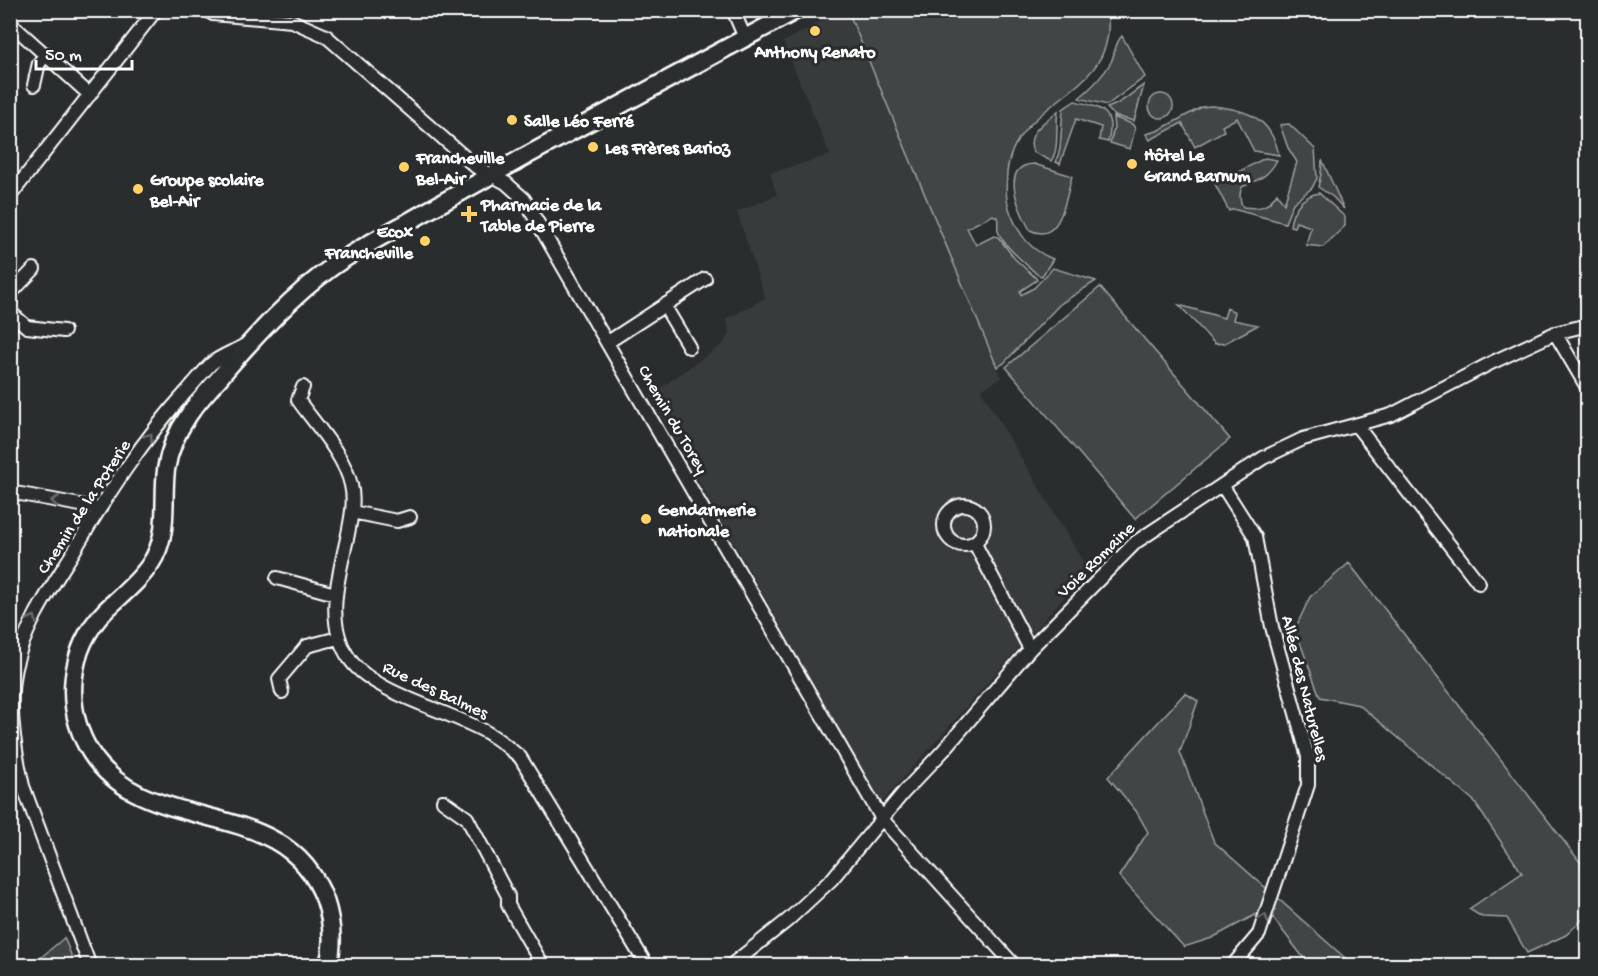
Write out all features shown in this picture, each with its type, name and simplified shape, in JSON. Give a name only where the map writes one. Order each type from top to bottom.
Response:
[{"type":"main road","points":[[328,966],[332,937],[330,913],[310,871],[295,854],[258,831],[148,799],[126,788],[109,775],[92,755],[80,731],[73,703],[76,662],[88,631],[104,612],[140,579],[154,560],[166,515],[166,472],[170,450],[178,431],[191,411],[249,343],[287,305],[332,268],[376,239],[797,10]]},
{"type":"street","points":[[10,196],[156,10]]},
{"type":"street","name":"Chemin du Torey","points":[[207,10],[213,14],[292,21],[326,36],[476,167],[506,183],[524,199],[609,342],[882,819],[1015,966]]},
{"type":"street","points":[[733,10],[745,38]]},
{"type":"street","points":[[10,23],[90,95]]},
{"type":"street","points":[[34,85],[39,63],[47,54]]},
{"type":"street","points":[[10,294],[34,269]]},
{"type":"street","points":[[609,342],[705,279]]},
{"type":"street","points":[[664,305],[689,347]]},
{"type":"street","points":[[10,312],[27,327],[64,331]]},
{"type":"street","name":"Voie Romaine","points":[[730,966],[788,920],[832,879],[1030,649],[1136,542],[1263,458],[1288,445],[1391,415],[1555,333],[1587,325]]},
{"type":"street","points":[[1555,333],[1587,389]]},
{"type":"street","name":"Chemin de la Poterie","points":[[90,966],[23,786],[16,757],[11,716],[14,671],[22,641],[38,609],[98,511],[165,415],[213,363],[249,343]]},
{"type":"street","name":"Rue des Balmes","points":[[303,387],[298,400],[340,459],[351,484],[352,512],[335,594],[335,616],[338,638],[352,663],[373,681],[492,735],[520,757],[647,966]]},
{"type":"street","points":[[1356,424],[1479,583]]},
{"type":"street","name":"Allée des Naturelles","points":[[1222,485],[1255,537],[1279,656],[1308,757],[1308,785],[1259,934],[1232,966]]},
{"type":"street","points":[[10,492],[91,507],[98,511]]},
{"type":"street","points":[[352,512],[397,521],[410,517]]},
{"type":"street","points":[[974,542],[1030,649]]},
{"type":"street","points":[[277,578],[335,594]]},
{"type":"street","points":[[282,692],[279,679],[308,646],[338,638]]},
{"type":"street","points":[[443,801],[467,818],[508,896],[508,905],[543,966]]},
{"type":"shaded area","points":[[840,11],[848,11],[1001,378],[981,390],[1088,570],[881,803],[650,395],[723,344],[730,332],[726,319],[765,298],[737,212],[777,195],[770,173],[830,155],[783,42]]},
{"type":"shaded area","points":[[848,11],[1107,11],[1107,39],[1099,61],[1084,80],[1027,128],[1014,148],[1007,173],[1008,203],[1018,229],[1032,247],[1053,259],[1042,276],[1038,275],[1005,243],[998,231],[997,217],[993,215],[967,228],[976,245],[994,236],[998,237],[1015,259],[1036,278],[1037,280],[1020,291],[1021,295],[1034,288],[1053,268],[1096,281],[1060,304],[1003,364],[997,367]]},
{"type":"shaded area","points":[[1122,36],[1145,77],[1107,105],[1079,98],[1104,73]]},
{"type":"shaded area","points":[[1144,85],[1134,121],[1115,116],[1107,108],[1122,101]]},
{"type":"shaded area","points":[[1161,94],[1166,95],[1172,101],[1172,111],[1166,117],[1161,118],[1156,117],[1150,111],[1149,106],[1150,101],[1156,95]]},
{"type":"shaded area","points":[[1075,101],[1105,112],[1110,124],[1108,142],[1099,140],[1101,127],[1076,119],[1060,164],[1056,162],[1060,149],[1063,109]]},
{"type":"shaded area","points":[[1202,107],[1224,107],[1255,117],[1270,132],[1279,155],[1254,151],[1237,118],[1222,126],[1224,131],[1195,147],[1182,123],[1150,140],[1146,134],[1157,131]]},
{"type":"shaded area","points":[[1058,111],[1056,144],[1051,161],[1033,152],[1031,145],[1038,128]]},
{"type":"shaded area","points":[[1113,117],[1132,124],[1135,128],[1130,149],[1110,143],[1114,129]]},
{"type":"shaded area","points":[[1289,124],[1315,149],[1317,178],[1312,188],[1293,203],[1285,223],[1233,209],[1229,211],[1215,184],[1265,158],[1277,160],[1266,174],[1242,187],[1240,197],[1243,207],[1267,205],[1277,193],[1284,204],[1297,162],[1288,148],[1280,125]]},
{"type":"shaded area","points":[[1322,160],[1344,209],[1333,197],[1318,187]]},
{"type":"shaded area","points":[[1034,164],[1072,176],[1064,206],[1055,225],[1049,231],[1040,233],[1030,230],[1021,212],[1014,181],[1017,172],[1023,166]]},
{"type":"shaded area","points":[[1319,193],[1345,217],[1345,226],[1323,247],[1306,245],[1311,227],[1296,222],[1294,227],[1290,226],[1299,204]]},
{"type":"shaded area","points":[[1100,287],[1230,439],[1135,519],[1006,367]]},
{"type":"shaded area","points":[[1179,305],[1224,318],[1227,308],[1235,312],[1233,320],[1258,325],[1225,343],[1215,344]]},
{"type":"shaded area","points":[[1349,563],[1587,871],[1587,915],[1566,935],[1527,953],[1507,918],[1482,917],[1469,909],[1522,873],[1473,800],[1359,705],[1320,697],[1295,629],[1310,597]]},
{"type":"shaded area","points":[[1185,693],[1198,701],[1180,752],[1214,842],[1353,965],[1309,965],[1266,909],[1212,938],[1184,947],[1119,876],[1148,832],[1136,811],[1108,777]]},
{"type":"shaded area","points":[[64,938],[75,965],[32,965]]},
{"type":"place","name":"Anthony Renato","points":[[815,31]]},
{"type":"place","name":"Salle Léo Ferré","points":[[512,120]]},
{"type":"place","name":"Les Frères Barioz","points":[[593,147]]},
{"type":"place","name":"Hôtel Le Grand Barnum","points":[[1132,164]]},
{"type":"place","name":"Francheville Bel-Air","points":[[404,167]]},
{"type":"place","name":"Groupe scolaire Bel-Air","points":[[138,189]]},
{"type":"place","name":"Pharmacie de la Table de Pierre","points":[[469,214]]},
{"type":"place","name":"Ecox Francheville","points":[[425,241]]},
{"type":"place","name":"Gendarmerie nationale","points":[[646,519]]}]
